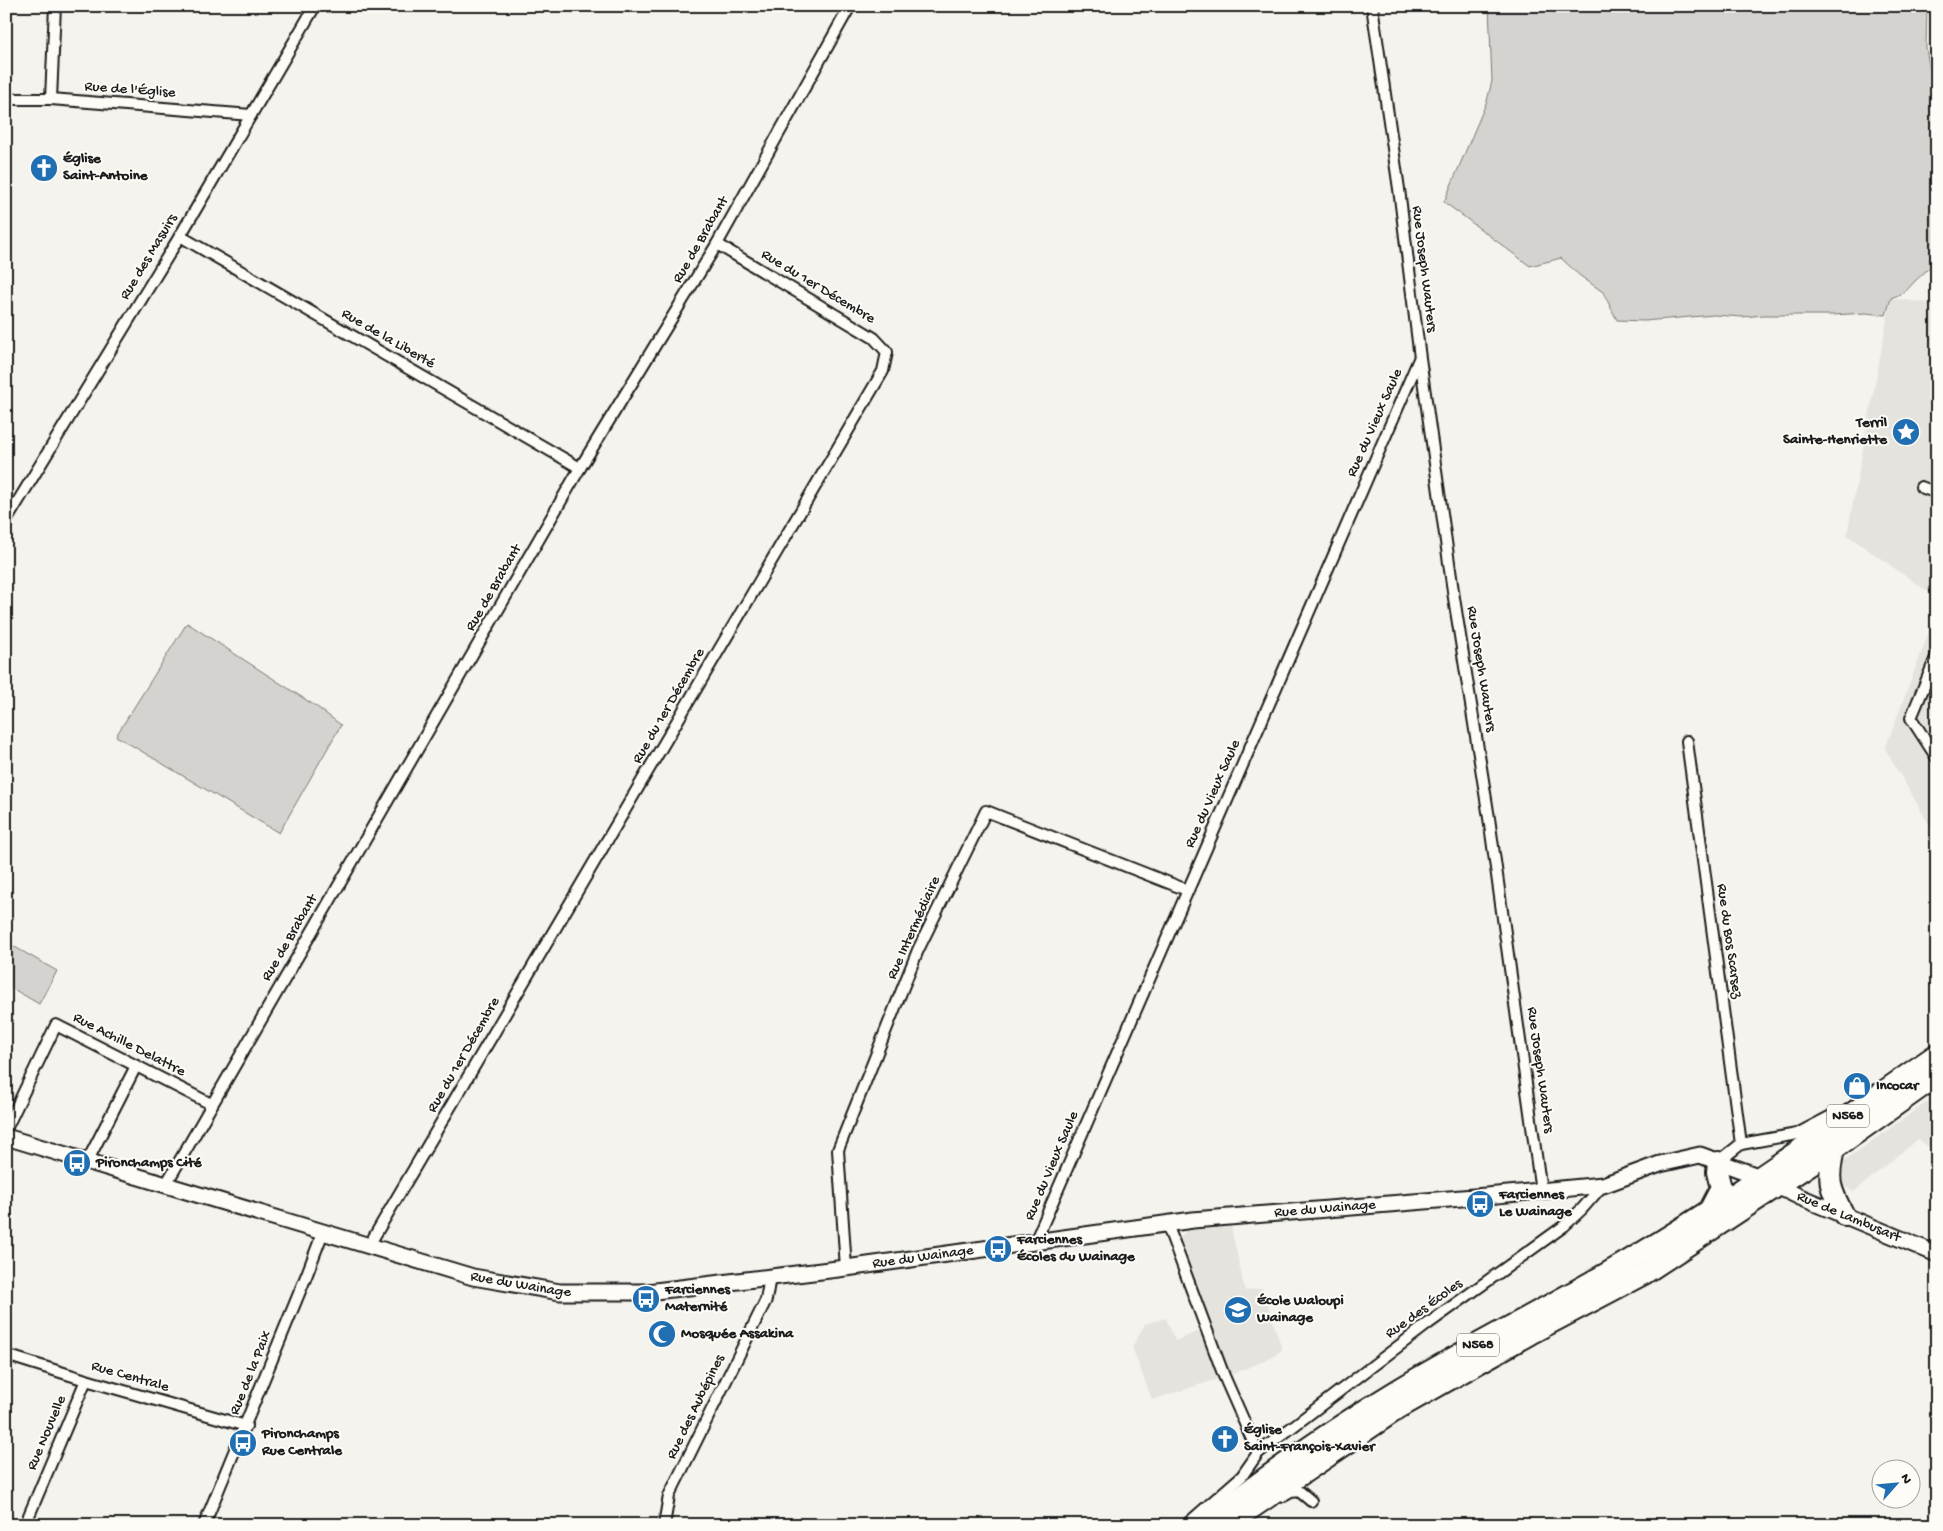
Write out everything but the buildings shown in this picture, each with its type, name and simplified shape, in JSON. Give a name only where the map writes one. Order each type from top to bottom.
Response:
[{"type":"highway","name":"N568","points":[[1227,1525],[1399,1408],[1530,1334],[1644,1274],[1937,1054]]},
{"type":"highway","name":"N568","points":[[1204,1525],[1308,1448],[1391,1394],[1620,1265],[1709,1212],[1834,1149],[1937,1076]]},
{"type":"highway","points":[[1834,1149],[1829,1171],[1832,1194],[1844,1215]]},
{"type":"highway","points":[[1709,1212],[1721,1188],[1717,1172],[1718,1162]]},
{"type":"street","points":[[51,99],[55,6]]},
{"type":"street","name":"Rue des Masuirs","points":[[6,521],[180,236],[315,6]]},
{"type":"street","name":"Rue de Brabant","points":[[165,1186],[580,468],[717,244],[849,8],[847,6]]},
{"type":"street","name":"Rue Joseph Wauters","points":[[1372,6],[1454,598],[1489,818],[1541,1191]]},
{"type":"street","name":"Rue de l'Église","points":[[6,99],[51,99],[251,115]]},
{"type":"street","name":"Rue de la Liberté","points":[[180,236],[580,468]]},
{"type":"street","name":"Rue du 1er Décembre","points":[[368,1247],[883,370],[887,352],[874,338],[717,244]]},
{"type":"street","name":"Rue du Vieux Saule","points":[[1035,1242],[1420,358]]},
{"type":"street","points":[[1921,486],[1937,493]]},
{"type":"street","points":[[1937,655],[1911,718],[1937,758]]},
{"type":"street","name":"Rue du Bos Scarsez","points":[[1687,741],[1741,1144]]},
{"type":"street","name":"Rue Intermédiaire","points":[[846,1268],[838,1150],[918,950],[986,811],[1187,890]]},
{"type":"street","name":"Rue Achille Delattre","points":[[6,1130],[56,1025],[211,1104]]},
{"type":"street","points":[[87,1162],[136,1066]]},
{"type":"street","points":[[1718,1162],[1741,1144],[1797,1134],[1837,1113]]},
{"type":"street","name":"Rue du Wainage","points":[[6,1137],[473,1277],[560,1292],[647,1292],[846,1268],[1193,1220],[1603,1185],[1660,1164],[1700,1155],[1769,1182]]},
{"type":"street","name":"Rue de Lambusart","points":[[1769,1182],[1937,1254]]},
{"type":"street","name":"Rue des Écoles","points":[[1186,1525],[1242,1476],[1258,1453],[1429,1323],[1564,1226],[1603,1185]]},
{"type":"street","points":[[1167,1224],[1224,1376],[1258,1453]]},
{"type":"street","name":"Rue de la Paix","points":[[204,1525],[246,1426],[323,1232]]},
{"type":"street","name":"Rue des Aubépines","points":[[664,1525],[669,1496],[766,1300],[770,1277]]},
{"type":"street","name":"Rue Centrale","points":[[6,1355],[246,1426]]},
{"type":"street","name":"Rue Nouvelle","points":[[24,1525],[86,1380]]},
{"type":"street","points":[[1244,1525],[1291,1492],[1299,1491],[1311,1501]]},
{"type":"shaded area","points":[[1489,6],[1927,6],[1926,48],[1931,78],[1935,135],[1931,162],[1937,188],[1937,261],[1905,292],[1891,298],[1886,315],[1866,313],[1742,317],[1714,315],[1644,321],[1617,320],[1603,292],[1579,275],[1561,258],[1530,266],[1444,202],[1487,101],[1492,81]]},
{"type":"shaded area","name":"Terril Sainte-Henriette","points":[[1891,298],[1937,304],[1937,598],[1847,535]]},
{"type":"shaded area","points":[[1937,611],[1937,838],[1885,749]]},
{"type":"shaded area","points":[[187,623],[317,707],[341,725],[279,833],[116,736]]},
{"type":"shaded area","points":[[6,942],[57,971],[39,1004],[10,987],[6,993]]},
{"type":"shaded area","points":[[1937,1095],[1937,1153],[1918,1139],[1855,1191],[1821,1177]]},
{"type":"shaded area","name":"École Waloupi Wainage","points":[[1231,1227],[1245,1291],[1263,1288],[1282,1350],[1271,1358],[1233,1374],[1152,1400],[1132,1347],[1145,1324],[1166,1318],[1175,1341],[1212,1326],[1177,1242],[1187,1230]]},
{"type":"place","name":"Église Saint-Antoine","points":[[44,168]]},
{"type":"place","name":"Terril Sainte-Henriette","points":[[1906,432]]},
{"type":"place","name":"Incocar","points":[[1857,1086]]},
{"type":"place","name":"Pironchamps Cité","points":[[77,1163]]},
{"type":"place","name":"Farciennes Le Wainage","points":[[1480,1204]]},
{"type":"place","name":"Farciennes Écoles du Wainage","points":[[998,1249]]},
{"type":"place","name":"Farciennes Maternité","points":[[646,1299]]},
{"type":"place","name":"École Waloupi Wainage","points":[[1238,1310]]},
{"type":"place","name":"Mosquée Assakina","points":[[662,1334]]},
{"type":"place","name":"Église Saint-François-Xavier","points":[[1225,1439]]},
{"type":"place","name":"Pironchamps Rue Centrale","points":[[243,1443]]}]
